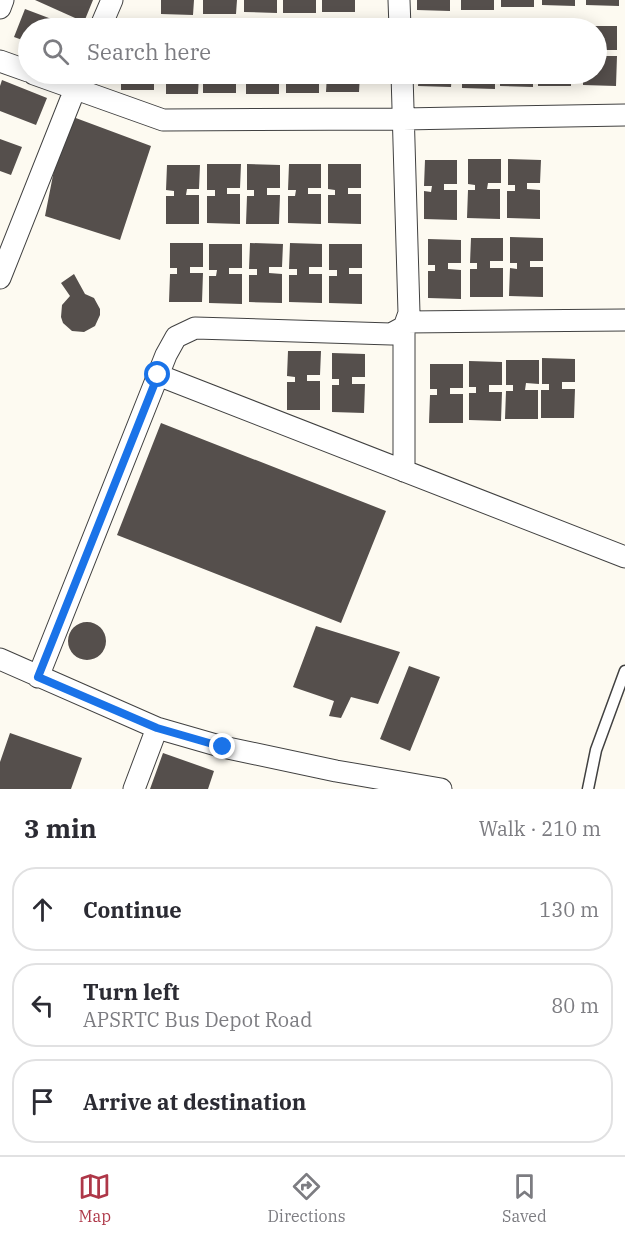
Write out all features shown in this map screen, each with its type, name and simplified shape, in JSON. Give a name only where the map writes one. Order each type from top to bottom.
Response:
[{"type":"street","points":[[0,8],[3,0]]},
{"type":"street","points":[[104,18],[112,0]]},
{"type":"street","points":[[399,0],[400,18]]},
{"type":"street","points":[[0,61],[18,67]]},
{"type":"street","points":[[0,278],[77,84]]},
{"type":"street","points":[[85,84],[163,120],[625,115]]},
{"type":"street","points":[[402,84],[409,313],[405,324],[404,471]]},
{"type":"street","points":[[38,677],[158,375],[176,337],[195,328],[391,334],[405,324],[625,320]]},
{"type":"street","points":[[158,375],[625,556]]},
{"type":"street","points":[[0,659],[157,728],[223,747],[399,785],[441,789]]},
{"type":"street","points":[[134,789],[157,728]]},
{"type":"lane","points":[[588,789],[596,750],[625,671]]},
{"type":"building","points":[[35,0],[93,0],[86,18],[75,18]]},
{"type":"building","points":[[161,0],[194,0],[193,15],[161,14]]},
{"type":"building","points":[[203,0],[237,0],[236,14],[203,14]]},
{"type":"building","points":[[244,0],[277,0],[277,13],[244,12]]},
{"type":"building","points":[[283,0],[316,0],[316,13],[283,13]]},
{"type":"building","points":[[322,0],[355,0],[355,12],[322,12]]},
{"type":"building","points":[[417,0],[450,0],[450,11],[417,10]]},
{"type":"building","points":[[461,0],[494,0],[494,10],[461,10]]},
{"type":"building","points":[[501,0],[534,0],[534,7],[501,7]]},
{"type":"building","points":[[542,0],[575,0],[575,6],[542,5]]},
{"type":"building","points":[[586,0],[619,0],[619,6],[586,5]]},
{"type":"building","points":[[25,9],[49,18],[21,18]]},
{"type":"building","points":[[607,26],[617,26],[617,50],[607,50]]},
{"type":"building","points":[[18,27],[18,38],[14,37]]},
{"type":"building","points":[[607,56],[617,56],[616,86],[583,85],[607,84]]},
{"type":"building","points":[[2,80],[47,98],[36,125],[0,111]]},
{"type":"building","points":[[121,84],[154,84],[154,90],[121,90]]},
{"type":"building","points":[[166,84],[198,84],[198,94],[166,94]]},
{"type":"building","points":[[203,84],[236,84],[236,93],[203,93]]},
{"type":"building","points":[[246,84],[279,84],[279,94],[246,94]]},
{"type":"building","points":[[286,84],[319,84],[319,93],[286,93]]},
{"type":"building","points":[[326,84],[359,84],[359,92],[326,92]]},
{"type":"building","points":[[418,84],[451,84],[451,87],[418,86]]},
{"type":"building","points":[[462,84],[495,84],[495,89],[462,88]]},
{"type":"building","points":[[500,84],[533,84],[533,87],[500,86]]},
{"type":"building","points":[[538,84],[571,84],[571,86],[538,86]]},
{"type":"building","points":[[65,114],[151,146],[120,240],[45,216]]},
{"type":"building","points":[[0,139],[22,147],[11,175],[0,171]]},
{"type":"building","points":[[468,159],[501,159],[501,183],[488,183],[487,189],[500,189],[500,219],[467,218],[468,190],[475,190],[475,185],[468,184]]},
{"type":"building","points":[[508,159],[541,160],[540,183],[527,183],[527,189],[540,190],[540,219],[507,218],[507,191],[515,191],[515,185],[508,185]]},
{"type":"building","points":[[425,160],[457,160],[457,184],[444,184],[444,190],[457,190],[457,220],[424,219],[424,191],[431,192],[432,186],[424,186]]},
{"type":"building","points":[[207,164],[241,164],[240,188],[227,188],[227,194],[240,194],[240,224],[207,223],[207,196],[215,196],[215,190],[207,190]]},
{"type":"building","points":[[247,164],[280,165],[280,188],[267,188],[267,195],[280,195],[279,224],[246,224],[247,196],[254,196],[254,190],[247,190]]},
{"type":"building","points":[[289,164],[321,164],[321,188],[308,188],[308,194],[321,194],[321,224],[288,223],[288,196],[295,196],[296,190],[288,190]]},
{"type":"building","points":[[328,164],[361,164],[361,188],[348,188],[348,194],[361,194],[361,224],[328,223],[328,195],[335,195],[335,190],[328,189]]},
{"type":"building","points":[[167,165],[200,165],[199,189],[187,189],[186,195],[199,195],[199,224],[166,224],[166,196],[174,196],[174,191],[166,190]]},
{"type":"building","points":[[510,237],[543,238],[543,261],[530,261],[530,267],[543,267],[543,297],[509,296],[510,268],[517,269],[517,263],[510,263]]},
{"type":"building","points":[[471,238],[503,238],[503,261],[490,261],[490,268],[503,268],[503,297],[470,297],[470,269],[477,269],[477,263],[470,263]]},
{"type":"building","points":[[428,239],[461,240],[461,263],[448,263],[448,269],[461,270],[461,299],[428,298],[428,271],[435,271],[435,265],[428,265]]},
{"type":"building","points":[[170,243],[203,243],[203,267],[190,267],[190,273],[203,273],[202,302],[169,302],[170,274],[177,274],[177,268],[170,268]]},
{"type":"building","points":[[250,243],[283,244],[282,267],[269,267],[269,273],[282,274],[282,303],[249,302],[249,275],[257,275],[257,269],[249,269]]},
{"type":"building","points":[[290,243],[322,244],[322,267],[309,267],[309,274],[322,274],[322,303],[289,302],[289,275],[297,275],[297,269],[289,269]]},
{"type":"building","points":[[209,244],[242,244],[242,268],[229,268],[229,274],[242,274],[242,304],[209,303],[209,276],[216,276],[217,270],[209,270]]},
{"type":"building","points":[[329,244],[362,244],[362,268],[349,268],[349,274],[362,274],[362,304],[329,303],[329,276],[337,276],[337,270],[329,270]]},
{"type":"building","points":[[74,274],[85,294],[94,298],[100,309],[95,326],[84,332],[72,331],[63,323],[61,317],[62,305],[70,296],[61,283]]},
{"type":"building","points":[[288,351],[321,351],[320,375],[307,375],[307,381],[320,381],[320,410],[287,410],[287,382],[295,382],[295,377],[287,376]]},
{"type":"building","points":[[332,353],[365,354],[365,377],[352,377],[352,384],[365,384],[364,413],[332,412],[332,385],[339,385],[339,379],[332,379]]},
{"type":"building","points":[[542,358],[575,359],[575,382],[562,382],[562,389],[575,389],[574,418],[541,418],[541,390],[549,390],[549,384],[542,384]]},
{"type":"building","points":[[506,360],[539,360],[539,384],[526,383],[525,390],[538,390],[538,419],[505,419],[506,391],[513,391],[513,385],[506,385]]},
{"type":"building","points":[[469,361],[502,362],[502,385],[489,385],[489,392],[502,392],[501,421],[469,420],[469,393],[476,393],[476,387],[469,387]]},
{"type":"building","points":[[430,364],[463,364],[463,388],[450,388],[450,394],[463,394],[463,423],[429,423],[430,395],[437,395],[437,389],[430,389]]},
{"type":"building","points":[[161,423],[386,511],[341,623],[117,535]]},
{"type":"building","points":[[87,622],[101,627],[106,641],[101,655],[87,660],[73,655],[68,641],[73,627]]},
{"type":"building","points":[[316,626],[400,652],[378,704],[351,697],[341,718],[329,716],[334,701],[293,687]]},
{"type":"building","points":[[409,666],[440,677],[410,751],[380,739]]},
{"type":"building","points":[[10,733],[82,758],[71,789],[0,789],[0,762]]},
{"type":"building","points":[[163,753],[214,771],[208,789],[150,789]]},
{"type":"route","points":[[158,375],[38,677],[157,728],[223,747]]}]
